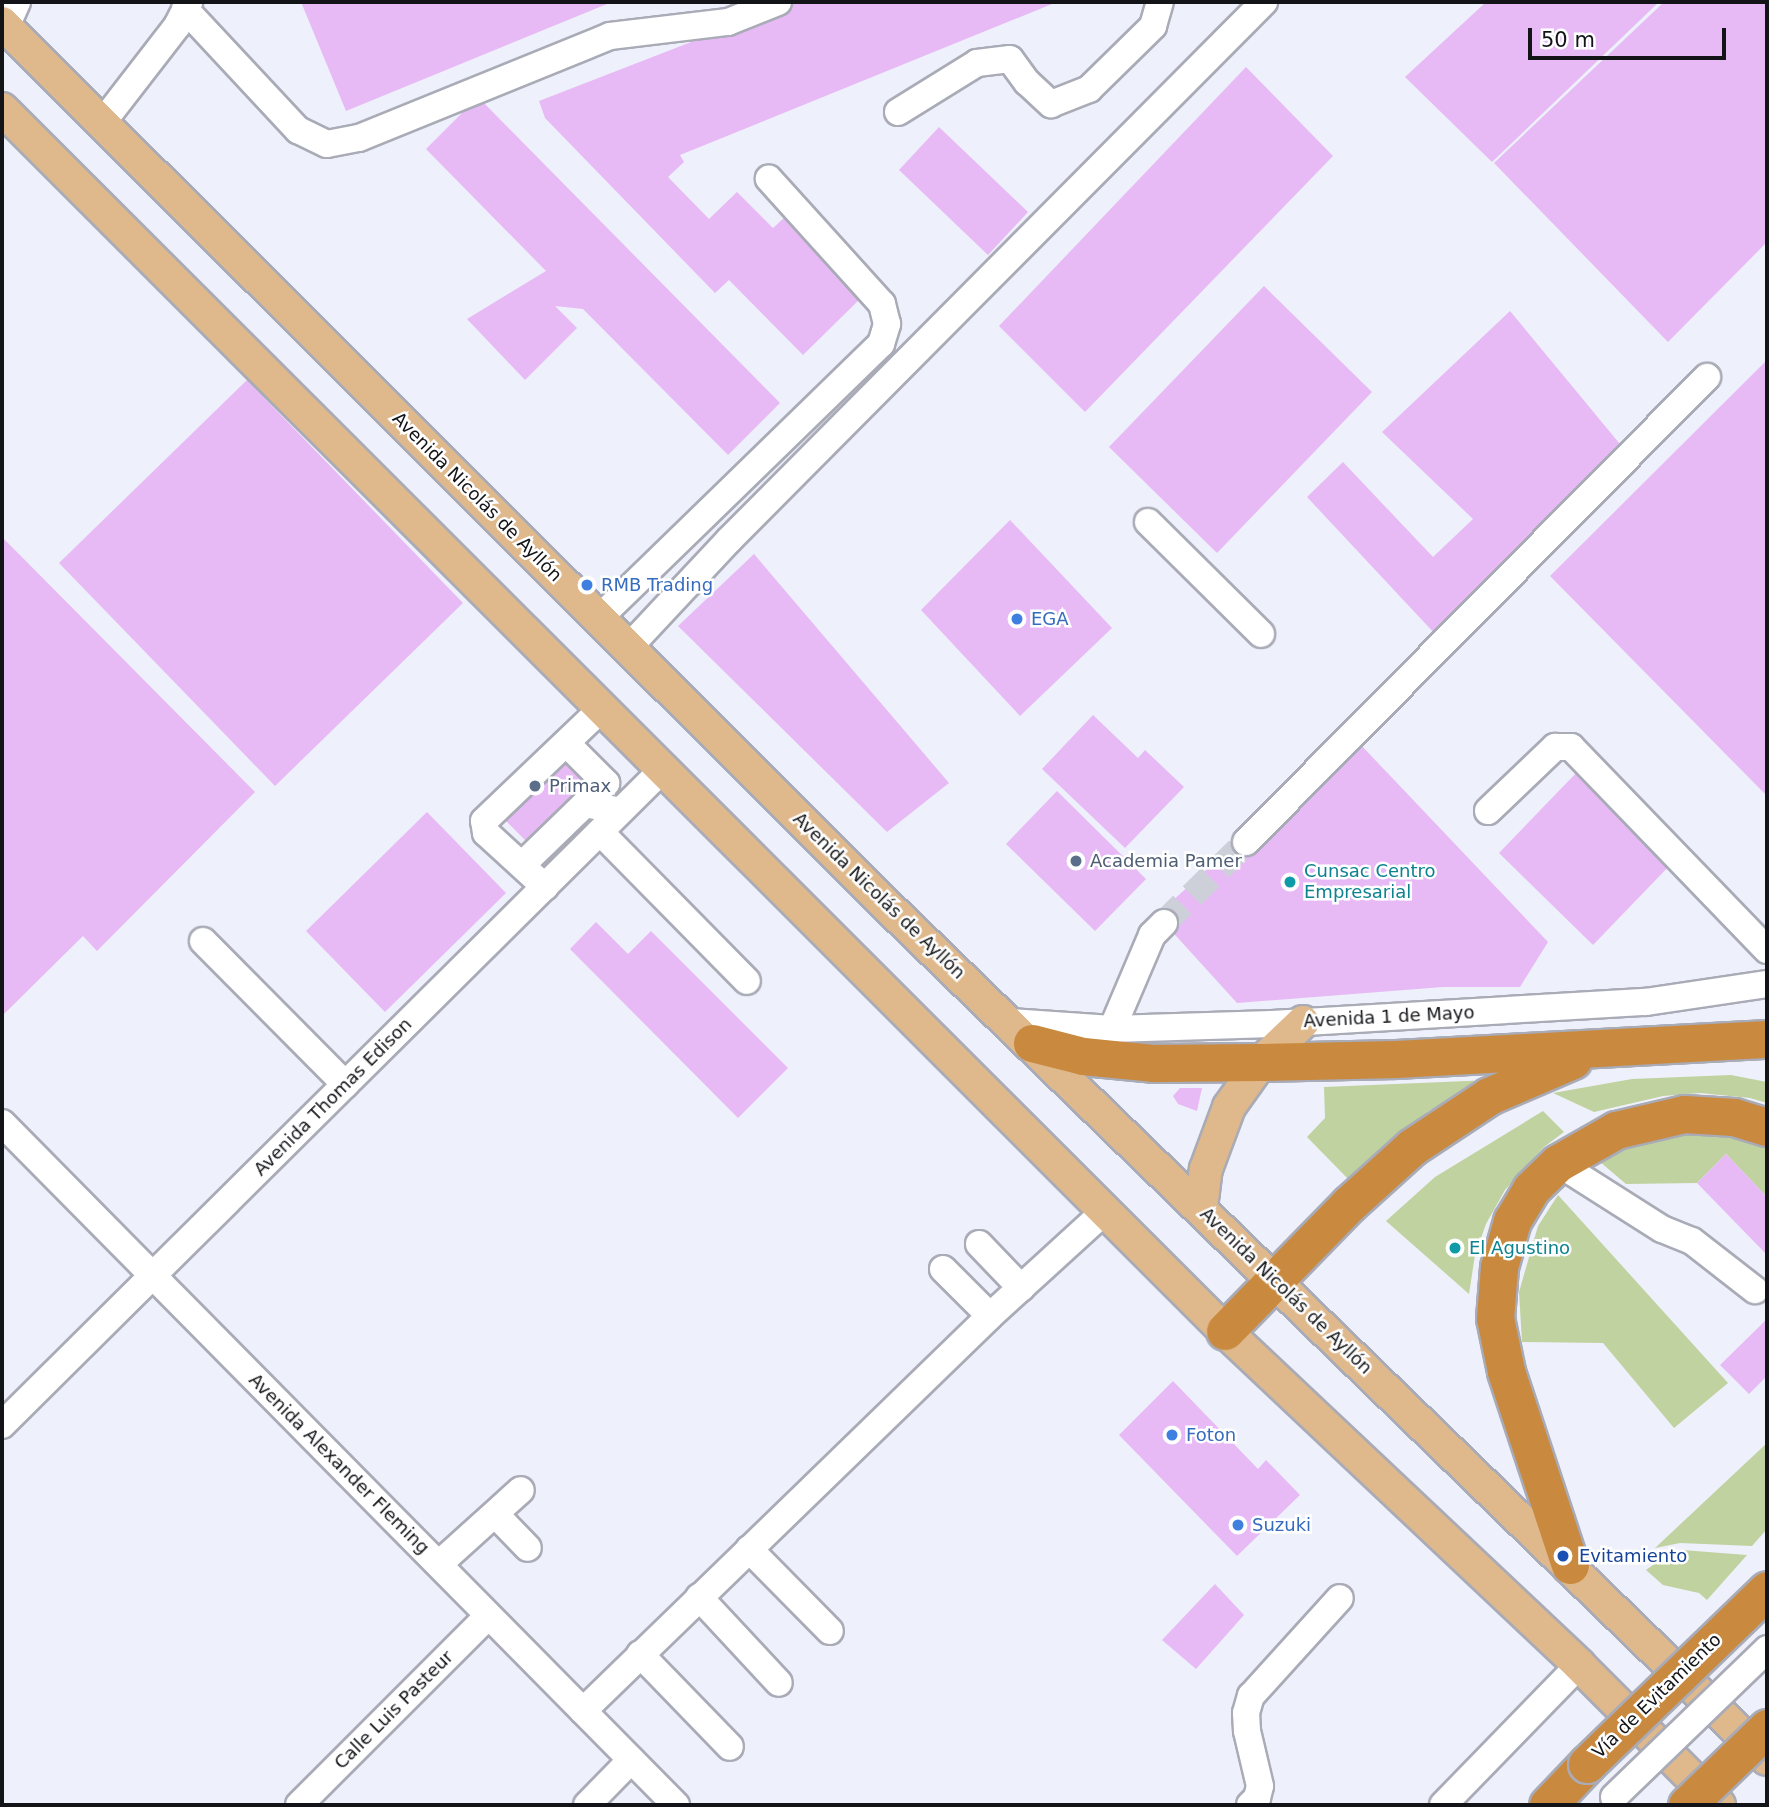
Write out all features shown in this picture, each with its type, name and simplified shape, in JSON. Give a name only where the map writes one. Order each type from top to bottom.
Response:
[{"type":"highway","points":[[1021,1032],[1083,1056],[1153,1063],[1261,1062],[1618,1048],[1767,1039]]},
{"type":"highway","points":[[1225,1331],[1379,1176],[1450,1120],[1530,1076],[1618,1048]]},
{"type":"highway","points":[[1570,1565],[1506,1371],[1495,1318],[1499,1267],[1512,1221],[1531,1189],[1558,1163],[1616,1130],[1661,1117],[1707,1113],[1767,1127]]},
{"type":"highway","name":"Vía de Evitamiento","points":[[1548,1805],[1767,1590]]},
{"type":"highway","points":[[1687,1805],[1767,1728]]},
{"type":"main road","name":"Avenida Nicolás de Ayllón","points":[[7,21],[102,123],[881,900],[1021,1032],[1767,1759]]},
{"type":"main road","points":[[2,109],[1225,1331],[1579,1665],[1718,1805]]},
{"type":"main road","points":[[1201,1208],[1206,1170],[1229,1107],[1261,1062],[1303,1022]]},
{"type":"street","points":[[102,123],[177,26],[187,5],[298,130],[327,144],[359,138],[610,36],[729,22],[778,2]]},
{"type":"street","points":[[898,111],[977,63],[1010,60],[1027,82],[1051,104],[1089,89],[1153,26],[1160,2]]},
{"type":"street","points":[[628,648],[729,540],[1264,2]]},
{"type":"street","points":[[598,619],[881,344],[887,324],[882,304],[769,179]]},
{"type":"street","points":[[1246,842],[1707,377]]},
{"type":"street","points":[[1147,522],[1261,634]]},
{"type":"street","points":[[545,887],[523,864],[486,833],[484,821],[601,709]]},
{"type":"street","points":[[523,864],[606,783],[566,743]]},
{"type":"street","points":[[1488,811],[1555,747],[1572,747],[1767,950]]},
{"type":"street","name":"Avenida Thomas Edison","points":[[2,1424],[663,769]]},
{"type":"street","points":[[585,804],[620,811]]},
{"type":"street","points":[[600,832],[747,981]]},
{"type":"street","points":[[1112,1029],[1152,935],[1164,923]]},
{"type":"street","points":[[203,941],[345,1084]]},
{"type":"street","points":[[1757,986],[1767,955]]},
{"type":"street","name":"Avenida 1 de Mayo","points":[[1021,1032],[1303,1022],[1646,1002],[1757,986]]},
{"type":"street","name":"Avenida Alexander Fleming","points":[[2,1123],[676,1805]]},
{"type":"street","points":[[1558,1163],[1662,1229],[1692,1241],[1755,1290]]},
{"type":"street","points":[[583,1711],[990,1316],[1105,1211]]},
{"type":"street","points":[[979,1244],[1021,1287]]},
{"type":"street","points":[[943,1269],[990,1316]]},
{"type":"street","points":[[439,1564],[521,1490]]},
{"type":"street","points":[[495,1514],[528,1548]]},
{"type":"street","points":[[749,1549],[830,1631]]},
{"type":"street","points":[[699,1597],[779,1683]]},
{"type":"street","points":[[1250,1805],[1257,1798],[1260,1786],[1247,1731],[1246,1713],[1251,1696],[1340,1598]]},
{"type":"street","name":"Calle Luis Pasteur","points":[[299,1805],[488,1616]]},
{"type":"street","points":[[1610,1801],[1767,1649]]},
{"type":"street","points":[[640,1654],[730,1747]]},
{"type":"street","points":[[1443,1805],[1579,1665]]},
{"type":"street","points":[[587,1805],[631,1760]]},
{"type":"green space","points":[[1731,1075],[1767,1082],[1767,1103],[1750,1098],[1700,1093],[1663,1096],[1594,1112],[1553,1093],[1632,1079]]},
{"type":"green space","points":[[1491,1080],[1429,1111],[1389,1146],[1353,1184],[1307,1137],[1325,1118],[1324,1087]]},
{"type":"green space","points":[[1543,1111],[1564,1132],[1544,1147],[1505,1190],[1486,1224],[1475,1255],[1469,1294],[1386,1221],[1435,1177]]},
{"type":"green space","points":[[1672,1134],[1728,1137],[1767,1148],[1767,1197],[1726,1154],[1697,1183],[1626,1184],[1599,1161],[1629,1145]]},
{"type":"green space","points":[[1558,1195],[1728,1383],[1674,1428],[1603,1343],[1522,1342],[1519,1292],[1538,1226]]},
{"type":"green space","points":[[1767,1443],[1767,1529],[1752,1546],[1680,1543],[1655,1548]]},
{"type":"green space","points":[[1682,1550],[1747,1555],[1707,1600],[1699,1593],[1663,1585],[1646,1570],[1664,1557]]},
{"type":"building","points":[[301,2],[612,2],[346,111]]},
{"type":"building","points":[[794,2],[1057,2],[680,155],[684,162],[668,177],[709,219],[737,192],[773,228],[785,217],[863,296],[803,355],[729,280],[715,293],[545,118],[539,101]]},
{"type":"building","points":[[1486,2],[1659,2],[1492,162],[1405,77]]},
{"type":"building","points":[[1664,2],[1767,2],[1767,242],[1668,342],[1494,163]]},
{"type":"building","points":[[1246,67],[1333,156],[1085,412],[999,326]]},
{"type":"building","points":[[478,97],[780,403],[728,455],[583,309],[555,306],[577,328],[525,380],[467,319],[546,271],[426,149]]},
{"type":"building","points":[[939,127],[1028,212],[988,255],[899,170]]},
{"type":"building","points":[[1264,286],[1372,392],[1217,553],[1109,447]]},
{"type":"building","points":[[1510,311],[1629,455],[1436,635],[1307,497],[1343,462],[1433,557],[1473,519],[1382,432]]},
{"type":"building","points":[[1767,360],[1767,796],[1550,576]]},
{"type":"building","points":[[247,380],[463,603],[275,786],[59,563]]},
{"type":"building","name":"EGA","points":[[1010,520],[1112,628],[1020,716],[921,610]]},
{"type":"building","points":[[2,537],[255,792],[97,951],[83,936],[2,1016]]},
{"type":"building","points":[[754,554],[949,783],[887,832],[678,626]]},
{"type":"building","points":[[1093,715],[1138,758],[1145,750],[1184,787],[1125,848],[1042,769]]},
{"type":"building","name":"Cunsac Centro Empresarial","points":[[1360,744],[1548,942],[1520,987],[1443,987],[1237,1003],[1157,915],[1242,837]]},
{"type":"building","points":[[581,747],[601,768],[526,841],[506,821]]},
{"type":"building","points":[[1579,770],[1673,862],[1593,945],[1499,853]]},
{"type":"building","name":"Academia Pamer","points":[[1057,791],[1146,879],[1095,931],[1006,844]]},
{"type":"building","points":[[427,812],[506,893],[385,1012],[306,931]]},
{"type":"building","points":[[596,922],[628,954],[651,931],[788,1068],[738,1118],[570,949]]},
{"type":"building","points":[[1180,1088],[1202,1088],[1197,1111],[1178,1104],[1173,1096]]},
{"type":"building","points":[[1726,1154],[1767,1197],[1767,1255],[1697,1183]]},
{"type":"building","points":[[1767,1319],[1767,1376],[1749,1394],[1720,1365]]},
{"type":"building","points":[[1173,1381],[1258,1469],[1266,1460],[1300,1495],[1237,1556],[1119,1435]]},
{"type":"building","points":[[1215,1584],[1244,1615],[1196,1669],[1162,1640]]},
{"type":"tunnel","points":[[1164,923],[1246,842]]},
{"type":"place","name":"RMB Trading","points":[[587,585]]},
{"type":"place","name":"EGA","points":[[1017,619]]},
{"type":"place","name":"Primax","points":[[535,786]]},
{"type":"place","name":"Academia Pamer","points":[[1076,861]]},
{"type":"place","name":"Cunsac Centro Empresarial","points":[[1290,882]]},
{"type":"place","name":"El Agustino","points":[[1455,1248]]},
{"type":"place","name":"Foton","points":[[1172,1435]]},
{"type":"place","name":"Suzuki","points":[[1238,1525]]},
{"type":"place","name":"Evitamiento","points":[[1563,1556]]}]
